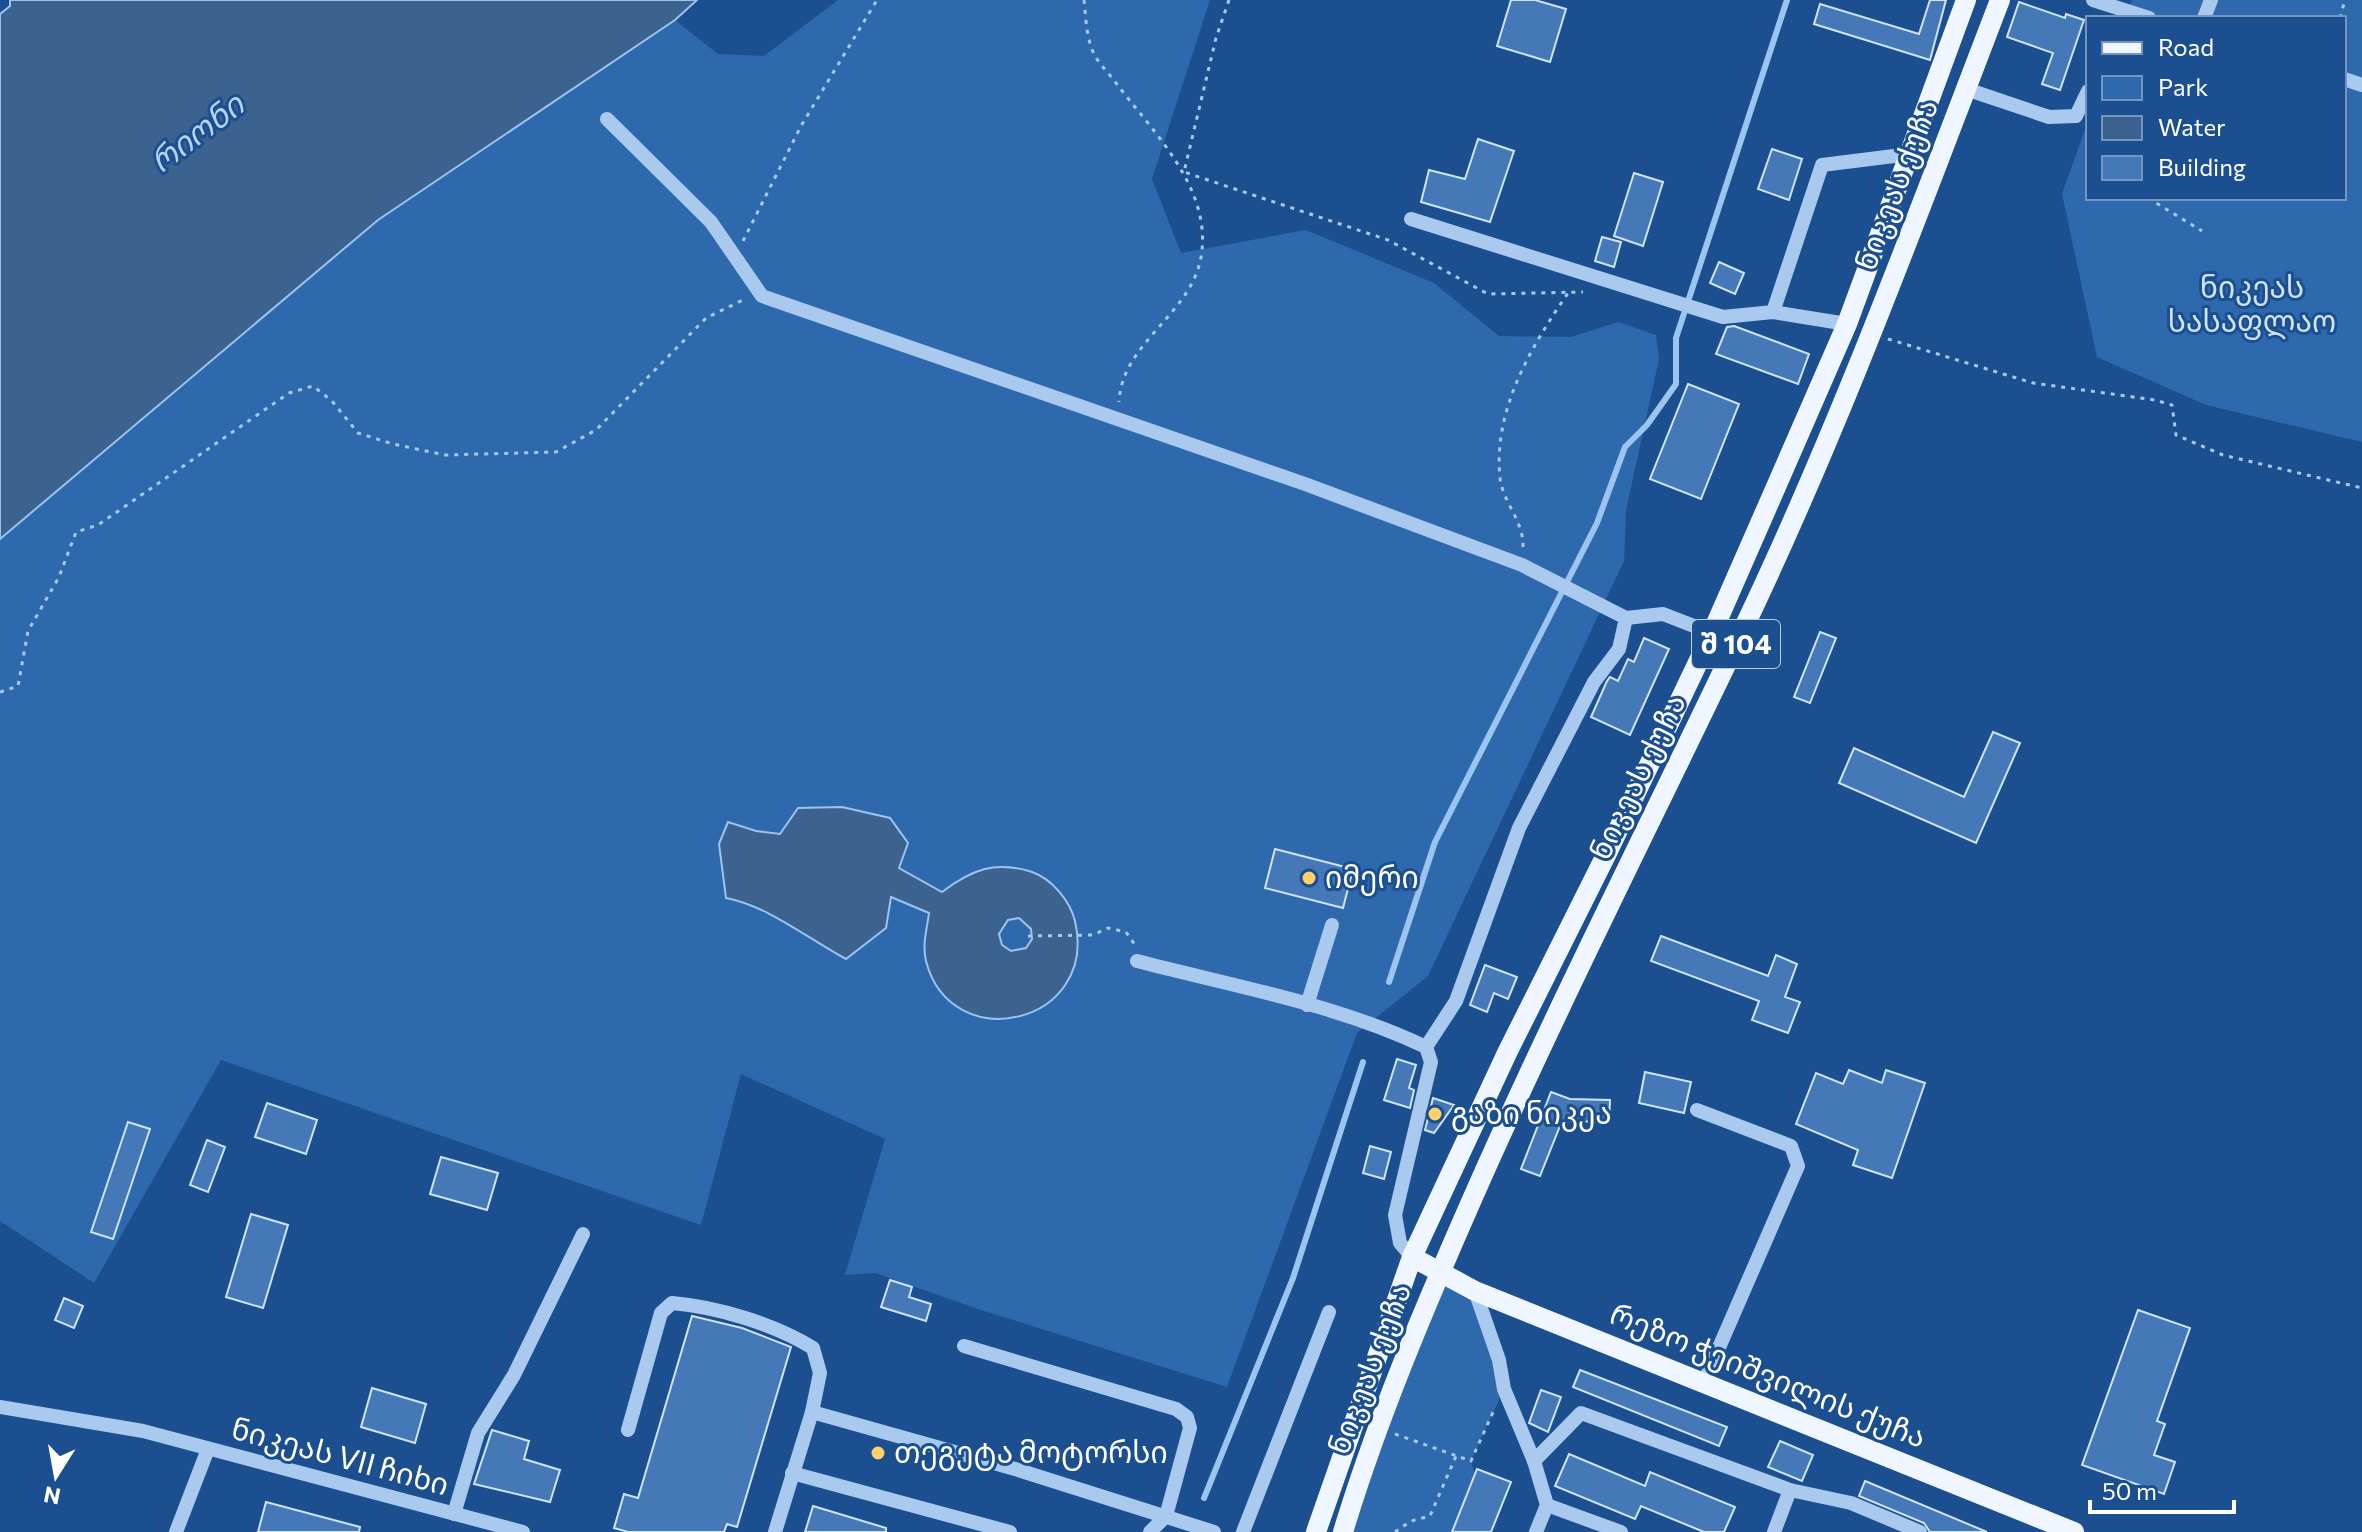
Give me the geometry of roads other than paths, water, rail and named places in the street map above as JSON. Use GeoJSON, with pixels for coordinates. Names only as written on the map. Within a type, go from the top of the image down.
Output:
{"type":"FeatureCollection","features":[{"type":"Feature","properties":{"kind":"main road","name":"ნიკეას ქუჩა"},"geometry":{"type":"LineString","coordinates":[[1316,1532],[1412,1257],[1507,1053],[1712,633],[1847,324],[1966,0]]}},
{"type":"Feature","properties":{"kind":"main road","name":"ნიკეას ქუჩა"},"geometry":{"type":"LineString","coordinates":[[1343,1532],[1377,1427],[1439,1274],[1530,1068],[1739,639],[1872,334],[2000,0]]}},
{"type":"Feature","properties":{"kind":"main road","name":"რეზო ჭეიშვილის ქუჩა"},"geometry":{"type":"LineString","coordinates":[[1412,1257],[1475,1291],[2074,1532]]}},
{"type":"Feature","properties":{"kind":"street"},"geometry":{"type":"LineString","coordinates":[[2093,0],[2117,13]]}},
{"type":"Feature","properties":{"kind":"street"},"geometry":{"type":"LineString","coordinates":[[1966,89],[2049,117],[2076,116],[2086,95]]}},
{"type":"Feature","properties":{"kind":"street"},"geometry":{"type":"LineString","coordinates":[[607,119],[711,222],[762,296],[1119,418],[1522,565],[1626,618],[1663,614],[1712,633]]}},
{"type":"Feature","properties":{"kind":"street"},"geometry":{"type":"LineString","coordinates":[[1773,312],[1822,165],[1910,154]]}},
{"type":"Feature","properties":{"kind":"street"},"geometry":{"type":"LineString","coordinates":[[1411,219],[1723,317],[1773,312],[1847,324]]}},
{"type":"Feature","properties":{"kind":"street"},"geometry":{"type":"LineString","coordinates":[[1426,1047],[1456,1001],[1519,828],[1594,682],[1619,649],[1626,618]]}},
{"type":"Feature","properties":{"kind":"street"},"geometry":{"type":"LineString","coordinates":[[1307,1005],[1332,925]]}},
{"type":"Feature","properties":{"kind":"street"},"geometry":{"type":"LineString","coordinates":[[1137,961],[1307,1005],[1397,1033],[1426,1047],[1431,1062],[1395,1215],[1400,1243],[1412,1257]]}},
{"type":"Feature","properties":{"kind":"street"},"geometry":{"type":"LineString","coordinates":[[1697,1110],[1791,1146],[1798,1166],[1704,1382]]}},
{"type":"Feature","properties":{"kind":"street"},"geometry":{"type":"LineString","coordinates":[[454,1514],[478,1433],[514,1375],[583,1234]]}},
{"type":"Feature","properties":{"kind":"street"},"geometry":{"type":"LineString","coordinates":[[1475,1291],[1499,1360],[1504,1389],[1534,1461],[1547,1505],[1536,1532]]}},
{"type":"Feature","properties":{"kind":"street"},"geometry":{"type":"LineString","coordinates":[[628,1430],[661,1313],[672,1303],[696,1305],[795,1337],[813,1348],[820,1373],[812,1412],[775,1532]]}},
{"type":"Feature","properties":{"kind":"street"},"geometry":{"type":"LineString","coordinates":[[1243,1532],[1329,1312]]}},
{"type":"Feature","properties":{"kind":"street"},"geometry":{"type":"LineString","coordinates":[[964,1346],[1176,1409],[1187,1417],[1190,1428],[1166,1516],[1150,1532]]}},
{"type":"Feature","properties":{"kind":"street","name":"ნიკეას VII ჩიხი"},"geometry":{"type":"LineString","coordinates":[[0,1407],[143,1431],[523,1532]]}},
{"type":"Feature","properties":{"kind":"street"},"geometry":{"type":"LineString","coordinates":[[812,1412],[1214,1532]]}},
{"type":"Feature","properties":{"kind":"street"},"geometry":{"type":"LineString","coordinates":[[1534,1461],[1581,1413],[1790,1490],[1851,1503],[1920,1532]]}},
{"type":"Feature","properties":{"kind":"street"},"geometry":{"type":"LineString","coordinates":[[176,1532],[208,1449]]}},
{"type":"Feature","properties":{"kind":"street"},"geometry":{"type":"LineString","coordinates":[[792,1473],[1010,1532]]}},
{"type":"Feature","properties":{"kind":"street"},"geometry":{"type":"LineString","coordinates":[[1774,1532],[1790,1490]]}},
{"type":"Feature","properties":{"kind":"street"},"geometry":{"type":"LineString","coordinates":[[1547,1505],[1621,1532]]}},
{"type":"Feature","properties":{"kind":"water","name":"რიონი"},"geometry":{"type":"Polygon","coordinates":[[[10,0],[697,0],[675,20],[378,220],[0,539],[0,14],[10,6],[10,0]]]}},
{"type":"Feature","properties":{"kind":"water"},"geometry":{"type":"Polygon","coordinates":[[[842,807],[890,818],[908,843],[899,868],[942,892],[973,873],[995,867],[1039,875],[1053,885],[1064,899],[1075,921],[1077,957],[1065,985],[1045,1005],[1019,1016],[990,1018],[963,1010],[941,991],[925,955],[929,913],[891,897],[886,928],[846,959],[772,915],[726,898],[719,844],[728,822],[756,831],[780,834],[798,808],[842,807]],[[1019,918],[1008,920],[999,934],[1002,945],[1011,951],[1026,948],[1032,939],[1031,929],[1019,918]]]}},
{"type":"Feature","properties":{"kind":"waterway"},"geometry":{"type":"LineString","coordinates":[[1389,982],[1435,842],[1597,523],[1625,447],[1647,425],[1676,384],[1676,338],[1787,0]]}},
{"type":"Feature","properties":{"kind":"waterway"},"geometry":{"type":"LineString","coordinates":[[1204,1498],[1293,1278],[1363,1062]]}},
{"type":"Feature","properties":{"kind":"place","name":"იმერი"},"geometry":{"type":"Point","coordinates":[1309,878]}},
{"type":"Feature","properties":{"kind":"place","name":"გაზი ნიკეა"},"geometry":{"type":"Point","coordinates":[1435,1114]}},
{"type":"Feature","properties":{"kind":"place","name":"თეგეტა მოტორსი"},"geometry":{"type":"Point","coordinates":[878,1453]}},
{"type":"Feature","properties":{"kind":"park label","name":"ნიკეას სასაფლაო"},"geometry":{"type":"Point","coordinates":[2252,305]}}]}
